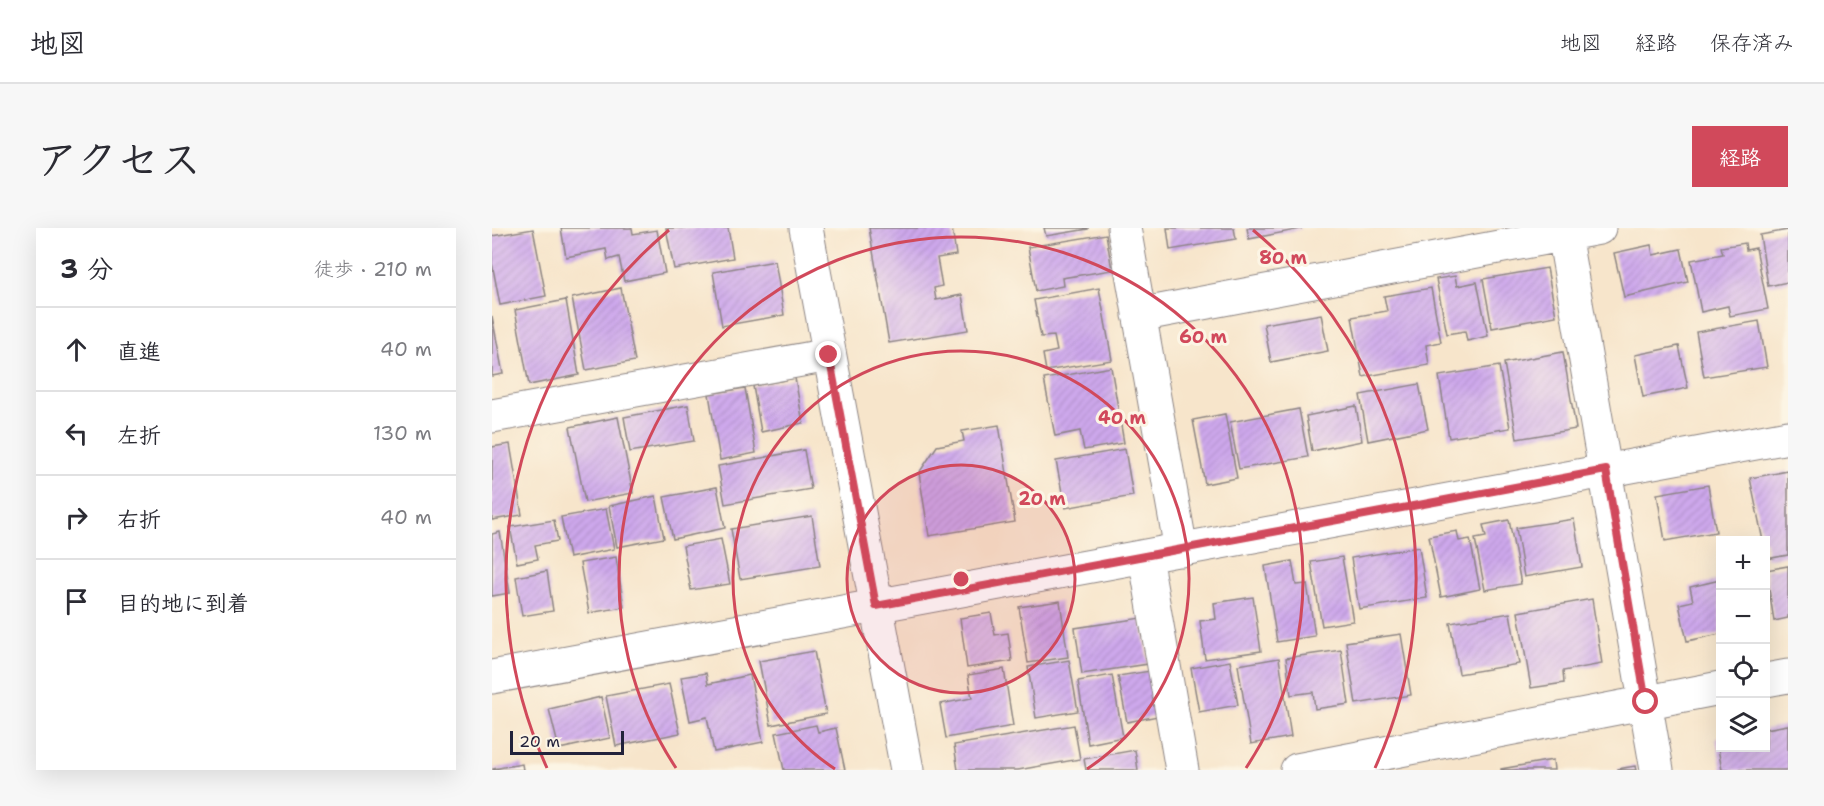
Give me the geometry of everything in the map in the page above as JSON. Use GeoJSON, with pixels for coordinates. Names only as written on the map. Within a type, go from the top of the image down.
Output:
{"type":"FeatureCollection","features":[{"type":"Feature","properties":{"kind":"street"},"geometry":{"type":"LineString","coordinates":[[806,228],[907,770]]}},
{"type":"Feature","properties":{"kind":"street"},"geometry":{"type":"LineString","coordinates":[[1124,228],[1181,550]]}},
{"type":"Feature","properties":{"kind":"street"},"geometry":{"type":"LineString","coordinates":[[1139,315],[1564,231],[1599,228]]}},
{"type":"Feature","properties":{"kind":"street"},"geometry":{"type":"LineString","coordinates":[[1564,231],[1657,770]]}},
{"type":"Feature","properties":{"kind":"street"},"geometry":{"type":"LineString","coordinates":[[492,416],[829,355]]}},
{"type":"Feature","properties":{"kind":"street"},"geometry":{"type":"LineString","coordinates":[[492,677],[1788,437]]}},
{"type":"Feature","properties":{"kind":"street"},"geometry":{"type":"LineString","coordinates":[[1145,556],[1182,770]]}},
{"type":"Feature","properties":{"kind":"street"},"geometry":{"type":"LineString","coordinates":[[1770,679],[1788,676]]}},
{"type":"Feature","properties":{"kind":"street"},"geometry":{"type":"LineString","coordinates":[[1297,770],[1716,689]]}},
{"type":"Feature","properties":{"kind":"building"},"geometry":{"type":"Polygon","coordinates":[[[561,228],[632,228],[633,234],[657,230],[665,273],[624,281],[619,257],[608,260],[606,249],[566,257],[561,228]]]}},
{"type":"Feature","properties":{"kind":"building"},"geometry":{"type":"Polygon","coordinates":[[[666,228],[728,228],[733,258],[674,269],[666,228]]]}},
{"type":"Feature","properties":{"kind":"building"},"geometry":{"type":"Polygon","coordinates":[[[869,228],[952,228],[956,255],[937,258],[942,286],[934,288],[936,300],[962,295],[968,330],[889,343],[869,228]]]}},
{"type":"Feature","properties":{"kind":"building"},"geometry":{"type":"Polygon","coordinates":[[[1044,228],[1088,228],[1088,229],[1046,236],[1044,228]]]}},
{"type":"Feature","properties":{"kind":"building"},"geometry":{"type":"Polygon","coordinates":[[[1167,228],[1234,228],[1236,239],[1170,250],[1167,228]]]}},
{"type":"Feature","properties":{"kind":"building"},"geometry":{"type":"Polygon","coordinates":[[[1247,228],[1301,228],[1301,229],[1249,239],[1247,228]]]}},
{"type":"Feature","properties":{"kind":"building"},"geometry":{"type":"Polygon","coordinates":[[[533,229],[546,296],[500,305],[492,263],[492,236],[533,229]]]}},
{"type":"Feature","properties":{"kind":"building"},"geometry":{"type":"Polygon","coordinates":[[[1788,230],[1788,282],[1768,286],[1760,235],[1788,230]]]}},
{"type":"Feature","properties":{"kind":"building"},"geometry":{"type":"Polygon","coordinates":[[[1106,234],[1112,270],[1062,278],[1063,286],[1036,291],[1028,247],[1106,234]]]}},
{"type":"Feature","properties":{"kind":"building"},"geometry":{"type":"Polygon","coordinates":[[[1745,243],[1746,250],[1756,248],[1768,309],[1730,316],[1728,306],[1701,312],[1691,260],[1723,254],[1721,247],[1745,243]]]}},
{"type":"Feature","properties":{"kind":"building"},"geometry":{"type":"Polygon","coordinates":[[[1651,245],[1653,255],[1681,249],[1688,282],[1624,297],[1614,253],[1651,245]]]}},
{"type":"Feature","properties":{"kind":"building"},"geometry":{"type":"Polygon","coordinates":[[[775,261],[784,315],[722,326],[713,272],[775,261]]]}},
{"type":"Feature","properties":{"kind":"building"},"geometry":{"type":"Polygon","coordinates":[[[1547,268],[1556,316],[1492,328],[1483,279],[1547,268]]]}},
{"type":"Feature","properties":{"kind":"building"},"geometry":{"type":"Polygon","coordinates":[[[1455,276],[1457,286],[1477,282],[1488,336],[1467,341],[1465,331],[1447,334],[1436,279],[1455,276]]]}},
{"type":"Feature","properties":{"kind":"building"},"geometry":{"type":"Polygon","coordinates":[[[621,288],[635,361],[586,370],[572,298],[621,288]]]}},
{"type":"Feature","properties":{"kind":"building"},"geometry":{"type":"Polygon","coordinates":[[[1099,288],[1112,360],[1046,371],[1043,354],[1057,351],[1054,336],[1041,337],[1034,300],[1099,288]]]}},
{"type":"Feature","properties":{"kind":"building"},"geometry":{"type":"Polygon","coordinates":[[[1431,288],[1441,342],[1426,345],[1429,365],[1363,377],[1352,317],[1387,311],[1384,296],[1431,288]]]}},
{"type":"Feature","properties":{"kind":"building"},"geometry":{"type":"Polygon","coordinates":[[[566,300],[579,375],[529,385],[515,310],[566,300]]]}},
{"type":"Feature","properties":{"kind":"building"},"geometry":{"type":"Polygon","coordinates":[[[1321,314],[1328,351],[1271,362],[1264,324],[1321,314]]]}},
{"type":"Feature","properties":{"kind":"building"},"geometry":{"type":"Polygon","coordinates":[[[492,316],[503,374],[492,376],[492,316]]]}},
{"type":"Feature","properties":{"kind":"building"},"geometry":{"type":"Polygon","coordinates":[[[1759,321],[1767,367],[1704,377],[1696,332],[1759,321]]]}},
{"type":"Feature","properties":{"kind":"building"},"geometry":{"type":"Polygon","coordinates":[[[1679,346],[1688,388],[1643,397],[1635,355],[1679,346]]]}},
{"type":"Feature","properties":{"kind":"building"},"geometry":{"type":"Polygon","coordinates":[[[1563,352],[1576,429],[1517,439],[1504,363],[1563,352]]]}},
{"type":"Feature","properties":{"kind":"building"},"geometry":{"type":"Polygon","coordinates":[[[1499,366],[1510,428],[1449,438],[1439,376],[1499,366]]]}},
{"type":"Feature","properties":{"kind":"building"},"geometry":{"type":"Polygon","coordinates":[[[1111,367],[1124,443],[1084,450],[1080,431],[1055,436],[1044,379],[1111,367]]]}},
{"type":"Feature","properties":{"kind":"building"},"geometry":{"type":"Polygon","coordinates":[[[795,378],[803,423],[761,432],[753,386],[795,378]]]}},
{"type":"Feature","properties":{"kind":"building"},"geometry":{"type":"Polygon","coordinates":[[[1419,384],[1428,429],[1368,441],[1360,395],[1419,384]]]}},
{"type":"Feature","properties":{"kind":"building"},"geometry":{"type":"Polygon","coordinates":[[[745,388],[756,453],[720,460],[709,394],[745,388]]]}},
{"type":"Feature","properties":{"kind":"building"},"geometry":{"type":"Polygon","coordinates":[[[688,405],[694,441],[630,452],[624,417],[688,405]]]}},
{"type":"Feature","properties":{"kind":"building"},"geometry":{"type":"Polygon","coordinates":[[[1356,406],[1362,441],[1312,451],[1306,416],[1356,406]]]}},
{"type":"Feature","properties":{"kind":"building"},"geometry":{"type":"Polygon","coordinates":[[[1299,409],[1308,457],[1239,469],[1230,422],[1299,409]]]}},
{"type":"Feature","properties":{"kind":"building"},"geometry":{"type":"Polygon","coordinates":[[[1225,414],[1237,478],[1205,484],[1193,420],[1225,414]]]}},
{"type":"Feature","properties":{"kind":"building"},"geometry":{"type":"Polygon","coordinates":[[[618,417],[633,493],[585,502],[570,427],[618,417]]]}},
{"type":"Feature","properties":{"kind":"building"},"geometry":{"type":"Polygon","coordinates":[[[999,425],[1015,522],[929,536],[919,473],[937,446],[964,441],[962,431],[999,425]]]}},
{"type":"Feature","properties":{"kind":"building"},"geometry":{"type":"Polygon","coordinates":[[[510,444],[522,515],[492,520],[492,447],[510,444]]]}},
{"type":"Feature","properties":{"kind":"building"},"geometry":{"type":"Polygon","coordinates":[[[1125,449],[1133,496],[1065,508],[1056,461],[1125,449]]]}},
{"type":"Feature","properties":{"kind":"building"},"geometry":{"type":"Polygon","coordinates":[[[804,450],[811,489],[725,504],[718,466],[804,450]]]}},
{"type":"Feature","properties":{"kind":"building"},"geometry":{"type":"Polygon","coordinates":[[[1788,471],[1788,555],[1770,558],[1770,536],[1762,536],[1750,478],[1788,471]]]}},
{"type":"Feature","properties":{"kind":"building"},"geometry":{"type":"Polygon","coordinates":[[[1708,485],[1716,532],[1665,541],[1657,494],[1708,485]]]}},
{"type":"Feature","properties":{"kind":"building"},"geometry":{"type":"Polygon","coordinates":[[[717,487],[725,528],[673,539],[664,497],[717,487]]]}},
{"type":"Feature","properties":{"kind":"building"},"geometry":{"type":"Polygon","coordinates":[[[656,496],[664,538],[617,547],[609,506],[656,496]]]}},
{"type":"Feature","properties":{"kind":"building"},"geometry":{"type":"Polygon","coordinates":[[[606,509],[614,549],[569,558],[561,517],[606,509]]]}},
{"type":"Feature","properties":{"kind":"building"},"geometry":{"type":"Polygon","coordinates":[[[812,516],[820,566],[740,579],[731,529],[812,516]]]}},
{"type":"Feature","properties":{"kind":"building"},"geometry":{"type":"Polygon","coordinates":[[[1574,519],[1582,567],[1524,577],[1516,528],[1574,519]]]}},
{"type":"Feature","properties":{"kind":"building"},"geometry":{"type":"Polygon","coordinates":[[[554,520],[558,541],[535,545],[538,559],[517,563],[510,527],[554,520]]]}},
{"type":"Feature","properties":{"kind":"building"},"geometry":{"type":"Polygon","coordinates":[[[1509,520],[1521,584],[1485,590],[1475,539],[1486,537],[1483,525],[1509,520]]]}},
{"type":"Feature","properties":{"kind":"building"},"geometry":{"type":"Polygon","coordinates":[[[1457,531],[1459,541],[1470,539],[1480,589],[1441,597],[1429,536],[1457,531]]]}},
{"type":"Feature","properties":{"kind":"building"},"geometry":{"type":"Polygon","coordinates":[[[500,532],[510,593],[492,596],[492,534],[500,532]]]}},
{"type":"Feature","properties":{"kind":"building"},"geometry":{"type":"Polygon","coordinates":[[[721,539],[730,584],[691,590],[683,546],[721,539]]]}},
{"type":"Feature","properties":{"kind":"building"},"geometry":{"type":"Polygon","coordinates":[[[1419,547],[1427,598],[1359,609],[1351,558],[1419,547]]]}},
{"type":"Feature","properties":{"kind":"building"},"geometry":{"type":"Polygon","coordinates":[[[616,557],[624,607],[589,613],[580,563],[616,557]]]}},
{"type":"Feature","properties":{"kind":"building"},"geometry":{"type":"Polygon","coordinates":[[[1342,557],[1353,621],[1322,626],[1311,562],[1342,557]]]}},
{"type":"Feature","properties":{"kind":"building"},"geometry":{"type":"Polygon","coordinates":[[[1292,561],[1296,585],[1307,584],[1315,636],[1277,642],[1265,566],[1292,561]]]}},
{"type":"Feature","properties":{"kind":"building"},"geometry":{"type":"Polygon","coordinates":[[[1788,566],[1788,618],[1774,621],[1770,596],[1770,569],[1788,566]]]}},
{"type":"Feature","properties":{"kind":"building"},"geometry":{"type":"Polygon","coordinates":[[[547,571],[553,611],[522,616],[516,577],[547,571]]]}},
{"type":"Feature","properties":{"kind":"building"},"geometry":{"type":"Polygon","coordinates":[[[1716,581],[1716,635],[1687,641],[1679,604],[1693,601],[1690,587],[1716,581]]]}},
{"type":"Feature","properties":{"kind":"building"},"geometry":{"type":"Polygon","coordinates":[[[1253,597],[1261,651],[1205,659],[1200,621],[1216,619],[1214,603],[1253,597]]]}},
{"type":"Feature","properties":{"kind":"building"},"geometry":{"type":"Polygon","coordinates":[[[1592,599],[1602,664],[1563,671],[1564,683],[1531,688],[1518,612],[1592,599]]]}},
{"type":"Feature","properties":{"kind":"building"},"geometry":{"type":"Polygon","coordinates":[[[1060,601],[1068,657],[1028,663],[1019,607],[1060,601]]]}},
{"type":"Feature","properties":{"kind":"building"},"geometry":{"type":"Polygon","coordinates":[[[991,613],[995,635],[1008,633],[1012,661],[967,668],[960,618],[991,613]]]}},
{"type":"Feature","properties":{"kind":"building"},"geometry":{"type":"Polygon","coordinates":[[[1510,613],[1519,664],[1459,674],[1450,623],[1510,613]]]}},
{"type":"Feature","properties":{"kind":"building"},"geometry":{"type":"Polygon","coordinates":[[[1141,618],[1148,664],[1082,674],[1075,628],[1141,618]]]}},
{"type":"Feature","properties":{"kind":"building"},"geometry":{"type":"Polygon","coordinates":[[[1401,634],[1411,695],[1356,704],[1346,642],[1401,634]]]}},
{"type":"Feature","properties":{"kind":"building"},"geometry":{"type":"Polygon","coordinates":[[[1341,650],[1349,704],[1315,709],[1313,692],[1291,695],[1286,658],[1341,650]]]}},
{"type":"Feature","properties":{"kind":"building"},"geometry":{"type":"Polygon","coordinates":[[[814,651],[826,714],[771,725],[759,661],[814,651]]]}},
{"type":"Feature","properties":{"kind":"building"},"geometry":{"type":"Polygon","coordinates":[[[1279,658],[1291,737],[1251,744],[1238,665],[1279,658]]]}},
{"type":"Feature","properties":{"kind":"building"},"geometry":{"type":"Polygon","coordinates":[[[1069,660],[1078,711],[1036,718],[1028,667],[1069,660]]]}},
{"type":"Feature","properties":{"kind":"building"},"geometry":{"type":"Polygon","coordinates":[[[1230,661],[1238,705],[1199,712],[1191,668],[1230,661]]]}},
{"type":"Feature","properties":{"kind":"building"},"geometry":{"type":"Polygon","coordinates":[[[1004,669],[1013,726],[946,738],[940,704],[972,698],[968,675],[1004,669]]]}},
{"type":"Feature","properties":{"kind":"building"},"geometry":{"type":"Polygon","coordinates":[[[1150,671],[1158,716],[1127,722],[1118,676],[1150,671]]]}},
{"type":"Feature","properties":{"kind":"building"},"geometry":{"type":"Polygon","coordinates":[[[706,673],[708,684],[750,675],[763,742],[714,752],[707,717],[690,721],[681,677],[706,673]]]}},
{"type":"Feature","properties":{"kind":"building"},"geometry":{"type":"Polygon","coordinates":[[[1112,675],[1123,737],[1088,744],[1078,681],[1112,675]]]}},
{"type":"Feature","properties":{"kind":"building"},"geometry":{"type":"Polygon","coordinates":[[[669,684],[680,733],[616,746],[606,696],[669,684]]]}},
{"type":"Feature","properties":{"kind":"building"},"geometry":{"type":"Polygon","coordinates":[[[601,697],[610,738],[559,749],[549,709],[601,697]]]}},
{"type":"Feature","properties":{"kind":"building"},"geometry":{"type":"Polygon","coordinates":[[[816,725],[818,732],[836,728],[845,770],[784,770],[776,733],[816,725]]]}},
{"type":"Feature","properties":{"kind":"building"},"geometry":{"type":"Polygon","coordinates":[[[1074,725],[1080,759],[1018,770],[958,770],[954,745],[1074,725]]]}},
{"type":"Feature","properties":{"kind":"building"},"geometry":{"type":"Polygon","coordinates":[[[1788,725],[1788,770],[1722,770],[1719,752],[1770,752],[1770,728],[1788,725]]]}},
{"type":"Feature","properties":{"kind":"building"},"geometry":{"type":"Polygon","coordinates":[[[1135,750],[1138,770],[1086,770],[1084,759],[1135,750]]]}},
{"type":"Feature","properties":{"kind":"building"},"geometry":{"type":"Polygon","coordinates":[[[1553,760],[1554,770],[1501,770],[1501,769],[1553,760]]]}},
{"type":"Feature","properties":{"kind":"building"},"geometry":{"type":"Polygon","coordinates":[[[522,764],[523,770],[493,770],[493,769],[522,764]]]}},
{"type":"Feature","properties":{"kind":"building"},"geometry":{"type":"Polygon","coordinates":[[[1635,766],[1636,770],[1618,770],[1618,769],[1635,766]]]}},
{"type":"Feature","properties":{"kind":"route"},"geometry":{"type":"LineString","coordinates":[[829,355],[876,606],[1606,470],[1646,702]]}}]}
